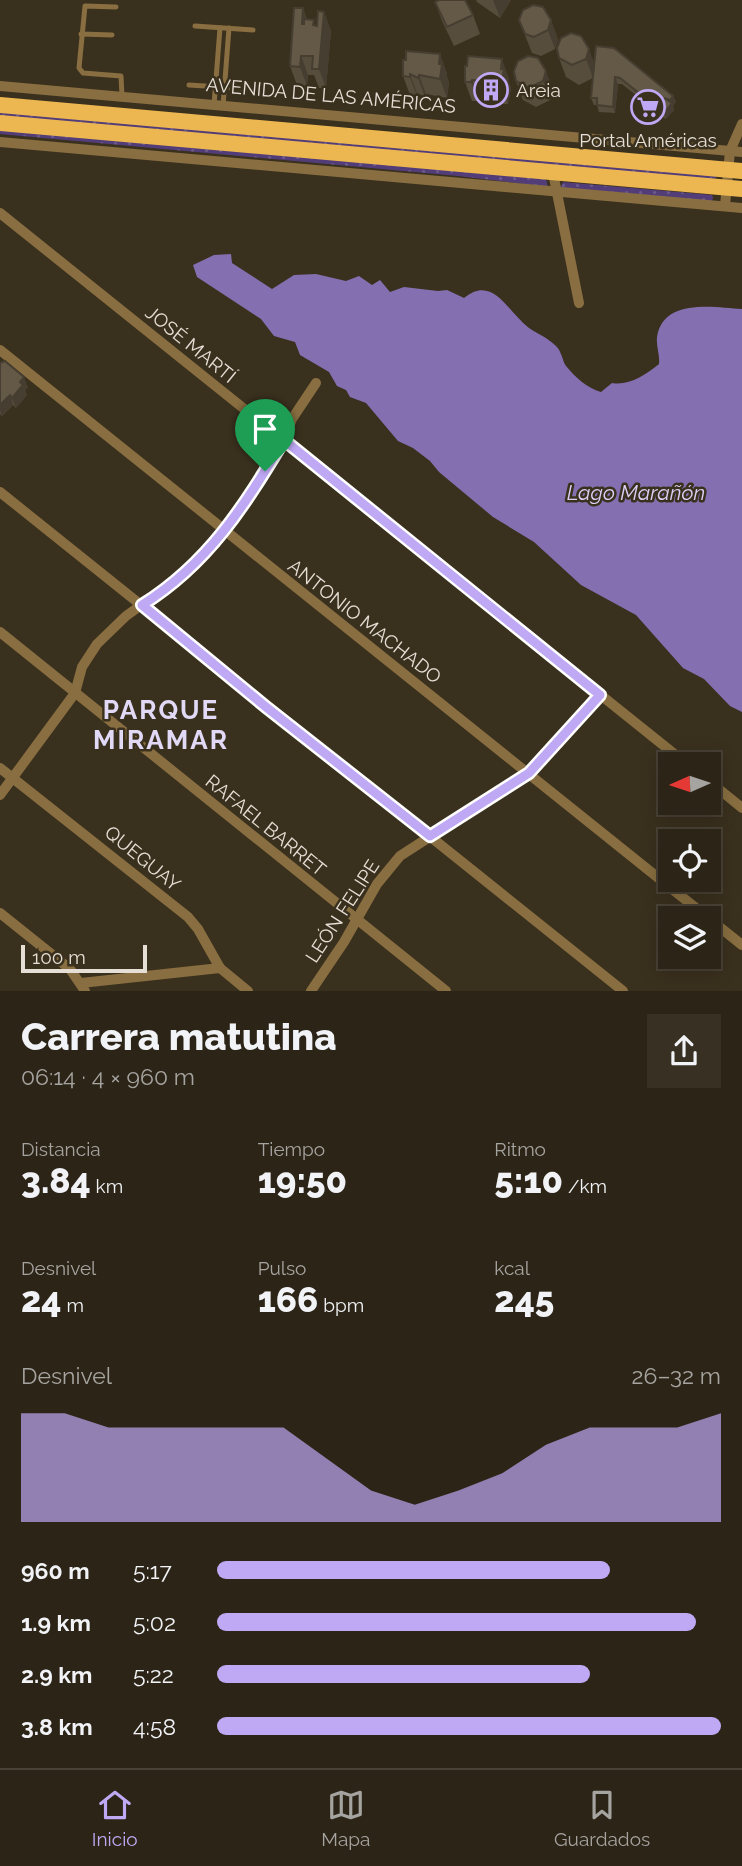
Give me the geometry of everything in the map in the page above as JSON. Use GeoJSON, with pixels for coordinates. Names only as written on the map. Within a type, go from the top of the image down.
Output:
{"type":"FeatureCollection","features":[{"type":"Feature","properties":{"kind":"highway","name":"AVENIDA DE LAS AMÉRICAS"},"geometry":{"type":"LineString","coordinates":[[0,105],[735,170]]}},
{"type":"Feature","properties":{"kind":"highway"},"geometry":{"type":"LineString","coordinates":[[0,123],[742,189]]}},
{"type":"Feature","properties":{"kind":"street","name":"AVENIDA DE LAS AMÉRICAS"},"geometry":{"type":"LineString","coordinates":[[0,86],[742,152]]}},
{"type":"Feature","properties":{"kind":"street"},"geometry":{"type":"LineString","coordinates":[[725,206],[725,187],[735,170],[730,151],[742,124]]}},
{"type":"Feature","properties":{"kind":"street"},"geometry":{"type":"LineString","coordinates":[[0,142],[742,208]]}},
{"type":"Feature","properties":{"kind":"street"},"geometry":{"type":"LineString","coordinates":[[554,173],[555,190],[579,303]]}},
{"type":"Feature","properties":{"kind":"street","name":"JOSÉ MARTÍ"},"geometry":{"type":"LineString","coordinates":[[0,213],[672,752]]}},
{"type":"Feature","properties":{"kind":"street","name":"ANTONIO MACHADO"},"geometry":{"type":"LineString","coordinates":[[0,350],[742,945]]}},
{"type":"Feature","properties":{"kind":"street"},"geometry":{"type":"LineString","coordinates":[[0,795],[75,693],[82,667],[97,644],[112,628],[187,572],[242,508],[284,440],[292,419],[317,383]]}},
{"type":"Feature","properties":{"kind":"street"},"geometry":{"type":"LineString","coordinates":[[0,492],[623,991]]}},
{"type":"Feature","properties":{"kind":"street","name":"RAFAEL BARRET"},"geometry":{"type":"LineString","coordinates":[[0,632],[446,991]]}},
{"type":"Feature","properties":{"kind":"street","name":"LEÓN FELIPE"},"geometry":{"type":"LineString","coordinates":[[311,991],[333,961],[387,869],[400,856],[529,773],[600,695]]}},
{"type":"Feature","properties":{"kind":"street","name":"QUEGUAY"},"geometry":{"type":"LineString","coordinates":[[0,768],[188,917],[220,968],[248,991]]}},
{"type":"Feature","properties":{"kind":"street"},"geometry":{"type":"LineString","coordinates":[[721,791],[742,808]]}},
{"type":"Feature","properties":{"kind":"street"},"geometry":{"type":"LineString","coordinates":[[0,913],[70,969],[83,987],[220,968]]}},
{"type":"Feature","properties":{"kind":"lane"},"geometry":{"type":"LineString","coordinates":[[116,7],[85,6],[80,71],[121,76],[122,96]]}},
{"type":"Feature","properties":{"kind":"lane"},"geometry":{"type":"LineString","coordinates":[[194,26],[253,30]]}},
{"type":"Feature","properties":{"kind":"lane"},"geometry":{"type":"LineString","coordinates":[[219,106],[216,87],[220,28]]}},
{"type":"Feature","properties":{"kind":"lane"},"geometry":{"type":"LineString","coordinates":[[219,106],[225,87],[229,28]]}},
{"type":"Feature","properties":{"kind":"lane"},"geometry":{"type":"LineString","coordinates":[[81,34],[112,35]]}},
{"type":"Feature","properties":{"kind":"lane"},"geometry":{"type":"LineString","coordinates":[[190,85],[252,89]]}},
{"type":"Feature","properties":{"kind":"shaded area"},"geometry":{"type":"Polygon","coordinates":[[[0,112],[717,176],[715,179],[677,176],[0,118],[0,112]]]}},
{"type":"Feature","properties":{"kind":"shaded area"},"geometry":{"type":"Polygon","coordinates":[[[0,129],[546,179],[548,187],[458,176],[0,134],[0,129]]]}},
{"type":"Feature","properties":{"kind":"shaded area"},"geometry":{"type":"Polygon","coordinates":[[[563,182],[713,197],[712,202],[560,188],[563,182]]]}},
{"type":"Feature","properties":{"kind":"water","name":"Lago Marañón"},"geometry":{"type":"Polygon","coordinates":[[[231,254],[232,263],[272,289],[294,275],[316,274],[346,281],[359,276],[372,285],[380,280],[390,292],[404,287],[447,290],[464,298],[483,290],[492,292],[529,328],[556,346],[566,366],[577,378],[601,392],[612,383],[637,379],[659,364],[657,337],[661,325],[679,310],[704,307],[742,309],[742,712],[730,706],[704,679],[683,668],[636,615],[581,585],[534,542],[493,517],[439,472],[430,461],[398,441],[366,403],[350,397],[346,390],[337,386],[329,372],[300,355],[295,342],[274,336],[261,319],[197,277],[193,265],[214,255],[231,254]]]}},
{"type":"Feature","properties":{"kind":"building"},"geometry":{"type":"Polygon","coordinates":[[[465,0],[473,15],[447,27],[435,2],[465,0]]]}},
{"type":"Feature","properties":{"kind":"building"},"geometry":{"type":"Polygon","coordinates":[[[533,5],[543,7],[551,20],[548,30],[534,37],[525,34],[519,20],[523,10],[533,5]]]}},
{"type":"Feature","properties":{"kind":"building"},"geometry":{"type":"Polygon","coordinates":[[[294,8],[303,8],[302,24],[304,19],[314,20],[313,25],[317,26],[318,11],[324,12],[319,69],[312,69],[313,56],[301,56],[300,67],[290,66],[294,8]]]}},
{"type":"Feature","properties":{"kind":"building"},"geometry":{"type":"Polygon","coordinates":[[[571,33],[581,36],[589,49],[586,59],[572,65],[559,58],[557,48],[561,38],[571,33]]]}},
{"type":"Feature","properties":{"kind":"building"},"geometry":{"type":"Polygon","coordinates":[[[596,46],[614,48],[673,96],[670,100],[664,98],[672,103],[664,113],[620,78],[615,77],[613,107],[597,105],[597,98],[591,98],[596,46]]]}},
{"type":"Feature","properties":{"kind":"building"},"geometry":{"type":"Polygon","coordinates":[[[406,51],[440,54],[440,79],[419,75],[418,78],[410,74],[410,77],[403,76],[406,51]]]}},
{"type":"Feature","properties":{"kind":"building"},"geometry":{"type":"Polygon","coordinates":[[[468,56],[502,59],[501,69],[504,69],[501,85],[491,81],[491,84],[472,80],[465,82],[468,56]]]}},
{"type":"Feature","properties":{"kind":"building"},"geometry":{"type":"Polygon","coordinates":[[[528,56],[538,58],[546,71],[543,81],[529,88],[516,81],[514,71],[518,61],[528,56]]]}},
{"type":"Feature","properties":{"kind":"building"},"geometry":{"type":"Polygon","coordinates":[[[5,361],[24,377],[20,382],[23,385],[12,398],[10,395],[0,405],[0,363],[5,361]]]}},
{"type":"Feature","properties":{"kind":"place","name":"Areia"},"geometry":{"type":"Point","coordinates":[491,90]}},
{"type":"Feature","properties":{"kind":"place","name":"Portal Américas"},"geometry":{"type":"Point","coordinates":[648,107]}},
{"type":"Feature","properties":{"kind":"district","name":"PARQUE MIRAMAR"},"geometry":{"type":"Point","coordinates":[161,725]}},
{"type":"Feature","properties":{"kind":"route"},"geometry":{"type":"LineString","coordinates":[[284,440],[600,695],[529,773],[430,836],[142,605],[174,583],[214,546],[265,471],[284,440]]}}]}
